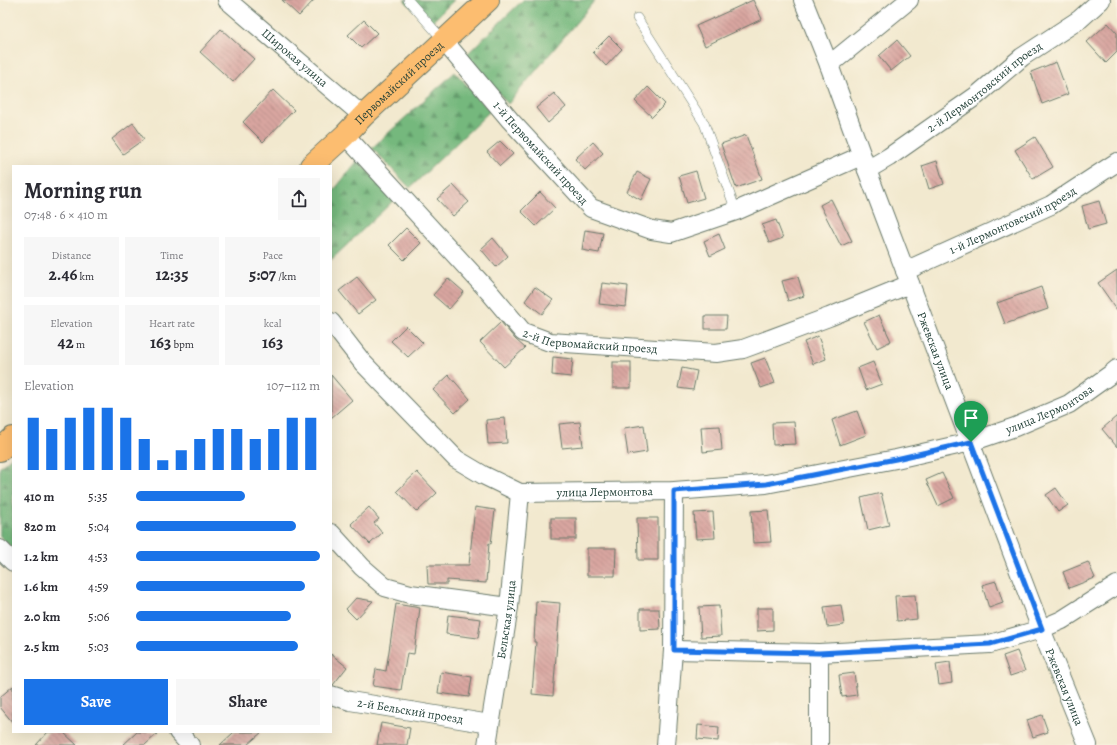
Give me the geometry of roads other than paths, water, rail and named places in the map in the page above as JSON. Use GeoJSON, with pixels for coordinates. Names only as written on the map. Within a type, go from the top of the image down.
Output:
{"type":"FeatureCollection","features":[{"type":"Feature","properties":{"kind":"main road","name":"Первомайский проезд"},"geometry":{"type":"LineString","coordinates":[[312,165],[488,0]]}},
{"type":"Feature","properties":{"kind":"main road"},"geometry":{"type":"LineString","coordinates":[[0,450],[12,439]]}},
{"type":"Feature","properties":{"kind":"street","name":"Широкая улица"},"geometry":{"type":"LineString","coordinates":[[227,0],[363,116]]}},
{"type":"Feature","properties":{"kind":"street","name":"Ржевская улица"},"geometry":{"type":"LineString","coordinates":[[803,0],[829,65],[864,163],[1042,629],[1088,745]]}},
{"type":"Feature","properties":{"kind":"street"},"geometry":{"type":"LineString","coordinates":[[829,65],[909,0]]}},
{"type":"Feature","properties":{"kind":"street","name":"2-й Лермонтовский проезд"},"geometry":{"type":"LineString","coordinates":[[864,163],[889,157],[976,96],[1022,57],[1080,19],[1101,0]]}},
{"type":"Feature","properties":{"kind":"street","name":"1-й Первомайский проезд"},"geometry":{"type":"LineString","coordinates":[[444,41],[510,120],[591,208],[652,230],[671,233],[736,211],[864,163]]}},
{"type":"Feature","properties":{"kind":"street","name":"2-й Первомайский проезд"},"geometry":{"type":"LineString","coordinates":[[345,135],[491,294],[523,332],[550,342],[716,352],[743,349],[829,317],[908,278]]}},
{"type":"Feature","properties":{"kind":"street","name":"1-й Лермонтовский проезд"},"geometry":{"type":"LineString","coordinates":[[908,278],[1051,205],[1117,162]]}},
{"type":"Feature","properties":{"kind":"street","name":"улица Лермонтова"},"geometry":{"type":"LineString","coordinates":[[332,323],[363,363],[456,459],[483,475],[520,493],[674,491],[766,484],[896,459],[971,442],[1015,427],[1069,404],[1117,369]]}},
{"type":"Feature","properties":{"kind":"street"},"geometry":{"type":"LineString","coordinates":[[666,745],[674,650],[674,491]]}},
{"type":"Feature","properties":{"kind":"street","name":"Бельская улица"},"geometry":{"type":"LineString","coordinates":[[487,745],[509,607],[520,493]]}},
{"type":"Feature","properties":{"kind":"street"},"geometry":{"type":"LineString","coordinates":[[332,534],[362,567],[385,587],[410,594],[509,607]]}},
{"type":"Feature","properties":{"kind":"street"},"geometry":{"type":"LineString","coordinates":[[0,549],[12,561]]}},
{"type":"Feature","properties":{"kind":"street"},"geometry":{"type":"LineString","coordinates":[[674,650],[819,653],[990,644],[1042,629],[1062,620],[1117,585]]}},
{"type":"Feature","properties":{"kind":"street"},"geometry":{"type":"LineString","coordinates":[[819,653],[819,745]]}},
{"type":"Feature","properties":{"kind":"street","name":"2-й Бельский проезд"},"geometry":{"type":"LineString","coordinates":[[332,695],[350,701],[490,724]]}},
{"type":"Feature","properties":{"kind":"street"},"geometry":{"type":"LineString","coordinates":[[179,733],[190,745]]}},
{"type":"Feature","properties":{"kind":"lane"},"geometry":{"type":"LineString","coordinates":[[408,0],[444,41]]}},
{"type":"Feature","properties":{"kind":"lane"},"geometry":{"type":"LineString","coordinates":[[637,18],[704,122],[736,211]]}}]}
